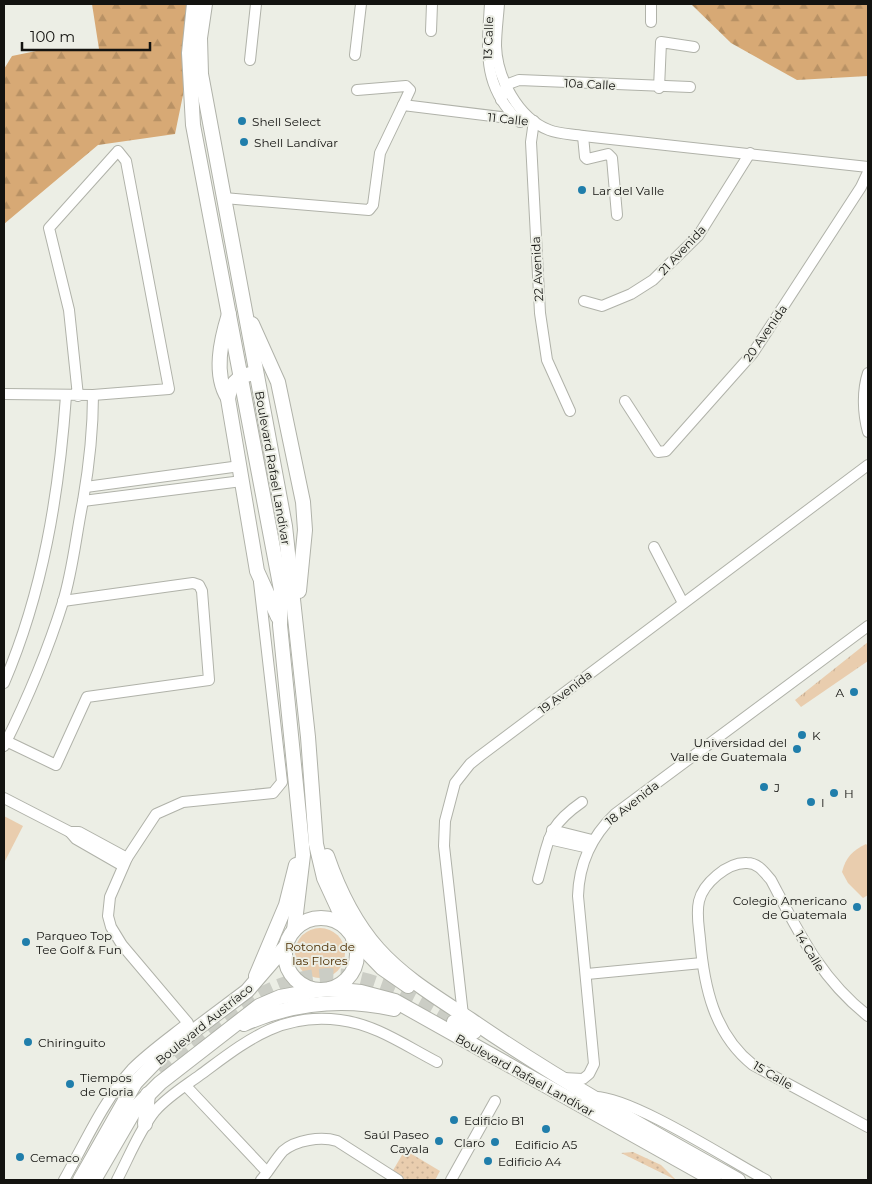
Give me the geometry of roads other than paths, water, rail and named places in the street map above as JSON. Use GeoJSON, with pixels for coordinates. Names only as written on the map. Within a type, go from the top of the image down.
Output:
{"type":"FeatureCollection","features":[{"type":"Feature","properties":{"kind":"main road","name":"Boulevard Rafael Landívar"},"geometry":{"type":"LineString","coordinates":[[194,4],[189,53],[192,115],[230,312],[249,375],[285,526],[316,844],[324,878],[350,934]]}},
{"type":"Feature","properties":{"kind":"main road","name":"Boulevard Rafael Landívar"},"geometry":{"type":"LineString","coordinates":[[205,4],[200,38],[201,74],[245,310],[249,375],[281,590],[280,625],[301,824],[303,865],[294,930]]}},
{"type":"Feature","properties":{"kind":"main road"},"geometry":{"type":"LineString","coordinates":[[245,310],[266,351],[278,382],[306,522],[299,576],[306,656],[302,688]]}},
{"type":"Feature","properties":{"kind":"main road"},"geometry":{"type":"LineString","coordinates":[[230,312],[220,350],[222,382],[228,399],[258,571],[280,625]]}},
{"type":"Feature","properties":{"kind":"main road"},"geometry":{"type":"LineString","coordinates":[[228,399],[232,384],[249,375],[264,373],[278,382]]}},
{"type":"Feature","properties":{"kind":"main road"},"geometry":{"type":"LineString","coordinates":[[252,985],[286,905],[296,862],[301,824]]}},
{"type":"Feature","properties":{"kind":"main road"},"geometry":{"type":"LineString","coordinates":[[315,825],[340,888],[365,933],[396,966],[436,998]]}},
{"type":"Feature","properties":{"kind":"main road"},"geometry":{"type":"LineString","coordinates":[[350,934],[357,955],[352,972],[346,980],[324,989],[299,983],[292,976],[287,967],[286,947],[294,930],[312,919],[322,918],[333,920],[350,934],[391,976],[421,994],[436,998]]}},
{"type":"Feature","properties":{"kind":"main road","name":"Boulevard Austríaco"},"geometry":{"type":"LineString","coordinates":[[80,1180],[135,1083],[163,1054],[252,985],[286,947]]}},
{"type":"Feature","properties":{"kind":"main road"},"geometry":{"type":"LineString","coordinates":[[188,1023],[231,993],[252,972],[266,950]]}},
{"type":"Feature","properties":{"kind":"main road","name":"Boulevard Rafael Landívar"},"geometry":{"type":"LineString","coordinates":[[324,989],[380,996],[395,1001],[418,1016],[714,1180]]}},
{"type":"Feature","properties":{"kind":"main road","name":"Boulevard Austríaco"},"geometry":{"type":"LineString","coordinates":[[94,1180],[137,1106],[148,1094],[259,1006],[280,997],[324,989]]}},
{"type":"Feature","properties":{"kind":"main road","name":"Boulevard Rafael Landívar"},"geometry":{"type":"LineString","coordinates":[[436,998],[459,1018],[738,1180]]}},
{"type":"Feature","properties":{"kind":"main road"},"geometry":{"type":"LineString","coordinates":[[228,1031],[282,1009],[327,1003],[344,1002],[377,1006],[418,1016]]}},
{"type":"Feature","properties":{"kind":"main road"},"geometry":{"type":"LineString","coordinates":[[116,1116],[159,1070]]}},
{"type":"Feature","properties":{"kind":"main road"},"geometry":{"type":"LineString","coordinates":[[118,1088],[135,1083]]}},
{"type":"Feature","properties":{"kind":"main road"},"geometry":{"type":"LineString","coordinates":[[146,1124],[148,1094]]}},
{"type":"Feature","properties":{"kind":"street"},"geometry":{"type":"LineString","coordinates":[[250,60],[256,4]]}},
{"type":"Feature","properties":{"kind":"street"},"geometry":{"type":"LineString","coordinates":[[355,55],[361,4]]}},
{"type":"Feature","properties":{"kind":"street"},"geometry":{"type":"LineString","coordinates":[[431,30],[432,4]]}},
{"type":"Feature","properties":{"kind":"street","name":"13 Calle"},"geometry":{"type":"LineString","coordinates":[[490,4],[488,66],[500,100],[507,110],[525,126],[534,125],[549,130],[583,136]]}},
{"type":"Feature","properties":{"kind":"street","name":"13 Calle"},"geometry":{"type":"LineString","coordinates":[[499,4],[496,46],[498,59],[506,85],[519,107],[534,125]]}},
{"type":"Feature","properties":{"kind":"street"},"geometry":{"type":"LineString","coordinates":[[651,4],[652,22]]}},
{"type":"Feature","properties":{"kind":"street"},"geometry":{"type":"LineString","coordinates":[[659,88],[661,42],[694,47]]}},
{"type":"Feature","properties":{"kind":"street","name":"10a Calle"},"geometry":{"type":"LineString","coordinates":[[506,85],[518,80],[690,88]]}},
{"type":"Feature","properties":{"kind":"street"},"geometry":{"type":"LineString","coordinates":[[500,100],[506,85]]}},
{"type":"Feature","properties":{"kind":"street"},"geometry":{"type":"LineString","coordinates":[[224,198],[369,210],[373,205],[380,153],[410,90],[406,86],[357,90]]}},
{"type":"Feature","properties":{"kind":"street","name":"11 Calle"},"geometry":{"type":"LineString","coordinates":[[403,105],[519,120]]}},
{"type":"Feature","properties":{"kind":"street","name":"22 Avenida"},"geometry":{"type":"LineString","coordinates":[[534,125],[531,142],[540,313],[547,360],[570,411]]}},
{"type":"Feature","properties":{"kind":"street"},"geometry":{"type":"LineString","coordinates":[[618,215],[612,158],[608,154],[587,159],[585,157],[583,136],[868,167]]}},
{"type":"Feature","properties":{"kind":"street"},"geometry":{"type":"LineString","coordinates":[[4,394],[78,396],[169,389],[170,386],[126,161],[118,151],[49,228],[69,310],[78,396]]}},
{"type":"Feature","properties":{"kind":"street","name":"21 Avenida"},"geometry":{"type":"LineString","coordinates":[[584,301],[602,306],[632,294],[653,280],[698,236],[750,153]]}},
{"type":"Feature","properties":{"kind":"street","name":"20 Avenida"},"geometry":{"type":"LineString","coordinates":[[625,402],[658,452],[666,451],[753,353],[861,188],[868,172]]}},
{"type":"Feature","properties":{"kind":"street"},"geometry":{"type":"LineString","coordinates":[[868,373],[865,386],[864,410],[868,432]]}},
{"type":"Feature","properties":{"kind":"street"},"geometry":{"type":"LineString","coordinates":[[63,601],[193,584],[199,585],[202,591],[209,680],[87,697],[56,765],[5,743],[39,667],[63,601],[74,558],[86,487],[93,427],[92,395]]}},
{"type":"Feature","properties":{"kind":"street"},"geometry":{"type":"LineString","coordinates":[[4,683],[15,657],[43,562],[58,485],[66,396]]}},
{"type":"Feature","properties":{"kind":"street","name":"19 Avenida"},"geometry":{"type":"LineString","coordinates":[[459,1018],[444,846],[447,808],[455,782],[470,764],[868,465]]}},
{"type":"Feature","properties":{"kind":"street"},"geometry":{"type":"LineString","coordinates":[[86,487],[240,466]]}},
{"type":"Feature","properties":{"kind":"street"},"geometry":{"type":"LineString","coordinates":[[196,472],[199,486]]}},
{"type":"Feature","properties":{"kind":"street"},"geometry":{"type":"LineString","coordinates":[[152,478],[155,492]]}},
{"type":"Feature","properties":{"kind":"street"},"geometry":{"type":"LineString","coordinates":[[83,501],[242,481]]}},
{"type":"Feature","properties":{"kind":"street"},"geometry":{"type":"LineString","coordinates":[[654,547],[683,603]]}},
{"type":"Feature","properties":{"kind":"street"},"geometry":{"type":"LineString","coordinates":[[64,1180],[118,1088],[140,1062],[188,1023],[122,945],[111,926],[108,916],[110,897],[125,862],[156,814],[167,808],[196,800],[274,792],[282,782],[258,571]]}},
{"type":"Feature","properties":{"kind":"street","name":"18 Avenida"},"geometry":{"type":"LineString","coordinates":[[560,1077],[582,1080],[589,1074],[594,1064],[587,974],[578,896],[580,873],[590,844],[602,826],[615,814],[868,626]]}},
{"type":"Feature","properties":{"kind":"street"},"geometry":{"type":"LineString","coordinates":[[4,798],[70,832],[79,832],[125,862]]}},
{"type":"Feature","properties":{"kind":"street"},"geometry":{"type":"LineString","coordinates":[[538,879],[550,835],[564,815],[582,802]]}},
{"type":"Feature","properties":{"kind":"street"},"geometry":{"type":"LineString","coordinates":[[550,835],[590,844]]}},
{"type":"Feature","properties":{"kind":"street","name":"15 Calle"},"geometry":{"type":"LineString","coordinates":[[741,863],[713,878],[700,899],[698,909],[702,963],[713,1011],[722,1029],[741,1055],[753,1065],[868,1127]]}},
{"type":"Feature","properties":{"kind":"street","name":"14 Calle"},"geometry":{"type":"LineString","coordinates":[[741,863],[758,866],[767,875],[806,947],[824,974],[839,992],[868,1016]]}},
{"type":"Feature","properties":{"kind":"street"},"geometry":{"type":"LineString","coordinates":[[587,974],[702,963]]}},
{"type":"Feature","properties":{"kind":"street"},"geometry":{"type":"LineString","coordinates":[[117,1180],[146,1124],[157,1109],[256,1035],[275,1026],[308,1019],[341,1020],[362,1025],[436,1062]]}},
{"type":"Feature","properties":{"kind":"street"},"geometry":{"type":"LineString","coordinates":[[186,1086],[265,1178],[285,1150],[291,1146],[325,1139],[337,1141],[398,1180]]}},
{"type":"Feature","properties":{"kind":"street"},"geometry":{"type":"LineString","coordinates":[[594,1097],[605,1097],[636,1110],[766,1180]]}},
{"type":"Feature","properties":{"kind":"street"},"geometry":{"type":"LineString","coordinates":[[451,1180],[495,1101]]}},
{"type":"Feature","properties":{"kind":"tunnel"},"geometry":{"type":"LineString","coordinates":[[159,1070],[232,1012],[258,996],[285,983],[313,976],[344,976],[376,983],[406,996],[454,1022]]}},
{"type":"Feature","properties":{"kind":"place","name":"Shell Select"},"geometry":{"type":"Point","coordinates":[242,121]}},
{"type":"Feature","properties":{"kind":"place","name":"Shell Landívar"},"geometry":{"type":"Point","coordinates":[244,142]}},
{"type":"Feature","properties":{"kind":"place","name":"Lar del Valle"},"geometry":{"type":"Point","coordinates":[582,190]}},
{"type":"Feature","properties":{"kind":"place","name":"A"},"geometry":{"type":"Point","coordinates":[854,692]}},
{"type":"Feature","properties":{"kind":"place","name":"K"},"geometry":{"type":"Point","coordinates":[802,735]}},
{"type":"Feature","properties":{"kind":"place","name":"Universidad del Valle de Guatemala"},"geometry":{"type":"Point","coordinates":[797,749]}},
{"type":"Feature","properties":{"kind":"place","name":"J"},"geometry":{"type":"Point","coordinates":[764,787]}},
{"type":"Feature","properties":{"kind":"place","name":"H"},"geometry":{"type":"Point","coordinates":[834,793]}},
{"type":"Feature","properties":{"kind":"place","name":"I"},"geometry":{"type":"Point","coordinates":[811,802]}},
{"type":"Feature","properties":{"kind":"place","name":"Colegio Americano de Guatemala"},"geometry":{"type":"Point","coordinates":[857,907]}},
{"type":"Feature","properties":{"kind":"place","name":"Parqueo Top Tee Golf & Fun"},"geometry":{"type":"Point","coordinates":[26,942]}},
{"type":"Feature","properties":{"kind":"place","name":"Chiringuito"},"geometry":{"type":"Point","coordinates":[28,1042]}},
{"type":"Feature","properties":{"kind":"place","name":"Tiempos de Gloria"},"geometry":{"type":"Point","coordinates":[70,1084]}},
{"type":"Feature","properties":{"kind":"place","name":"Edificio B1"},"geometry":{"type":"Point","coordinates":[454,1120]}},
{"type":"Feature","properties":{"kind":"place","name":"Edificio A5"},"geometry":{"type":"Point","coordinates":[546,1129]}},
{"type":"Feature","properties":{"kind":"place","name":"Saúl Paseo Cayala"},"geometry":{"type":"Point","coordinates":[439,1141]}},
{"type":"Feature","properties":{"kind":"place","name":"Claro"},"geometry":{"type":"Point","coordinates":[495,1142]}},
{"type":"Feature","properties":{"kind":"place","name":"Cemaco"},"geometry":{"type":"Point","coordinates":[20,1157]}},
{"type":"Feature","properties":{"kind":"place","name":"Edificio A4"},"geometry":{"type":"Point","coordinates":[488,1161]}},
{"type":"Feature","properties":{"kind":"park label","name":"Rotonda de las Flores"},"geometry":{"type":"Point","coordinates":[320,953]}}]}
